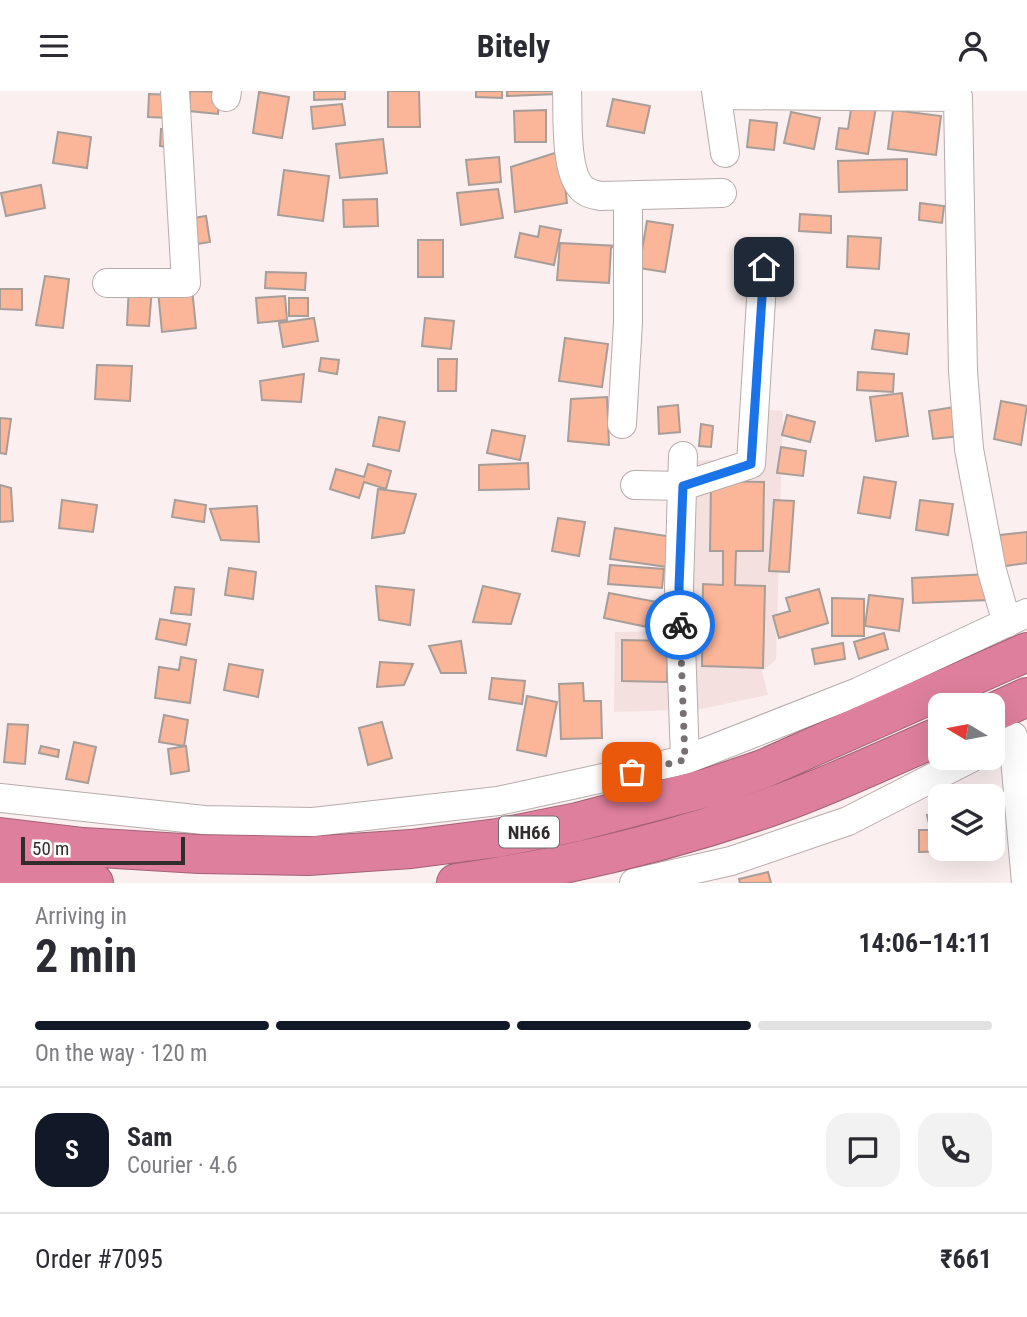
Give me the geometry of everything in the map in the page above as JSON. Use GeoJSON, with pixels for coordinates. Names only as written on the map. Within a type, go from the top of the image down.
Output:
{"type":"FeatureCollection","features":[{"type":"Feature","properties":{"kind":"highway","name":"NH66"},"geometry":{"type":"LineString","coordinates":[[0,837],[96,848],[199,854],[308,856],[411,849],[496,838],[577,822],[710,787],[763,769],[1020,629]]}},
{"type":"Feature","properties":{"kind":"highway"},"geometry":{"type":"LineString","coordinates":[[1006,731],[1027,697]]}},
{"type":"Feature","properties":{"kind":"highway","name":"NH66"},"geometry":{"type":"LineString","coordinates":[[456,883],[602,857],[768,808],[928,741]]}},
{"type":"Feature","properties":{"kind":"highway"},"geometry":{"type":"LineString","coordinates":[[0,874],[93,883]]}},
{"type":"Feature","properties":{"kind":"street"},"geometry":{"type":"LineString","coordinates":[[107,283],[186,283],[175,91]]}},
{"type":"Feature","properties":{"kind":"street"},"geometry":{"type":"LineString","coordinates":[[567,91],[572,172],[580,187],[589,193],[600,197],[722,193]]}},
{"type":"Feature","properties":{"kind":"street"},"geometry":{"type":"LineString","coordinates":[[0,799],[204,820],[313,822],[498,801],[685,760],[1020,629],[992,571],[969,449],[962,346],[958,97],[921,93],[717,93],[725,153]]}},
{"type":"Feature","properties":{"kind":"street"},"geometry":{"type":"LineString","coordinates":[[622,424],[628,322],[628,196]]}},
{"type":"Feature","properties":{"kind":"street"},"geometry":{"type":"LineString","coordinates":[[635,485],[683,486],[751,464],[764,267]]}},
{"type":"Feature","properties":{"kind":"street"},"geometry":{"type":"LineString","coordinates":[[683,456],[679,587],[685,760]]}},
{"type":"Feature","properties":{"kind":"street"},"geometry":{"type":"LineString","coordinates":[[1006,731],[1026,883]]}},
{"type":"Feature","properties":{"kind":"street"},"geometry":{"type":"LineString","coordinates":[[634,883],[733,872],[848,821],[948,770]]}},
{"type":"Feature","properties":{"kind":"shaded area"},"geometry":{"type":"Polygon","coordinates":[[[743,408],[783,411],[776,660],[762,671],[768,695],[686,712],[691,461],[737,459],[743,408]]]}},
{"type":"Feature","properties":{"kind":"shaded area"},"geometry":{"type":"Polygon","coordinates":[[[672,631],[673,710],[614,712],[615,632],[672,631]]]}},
{"type":"Feature","properties":{"kind":"building"},"geometry":{"type":"Polygon","coordinates":[[[190,91],[220,92],[218,114],[189,111],[190,91]]]}},
{"type":"Feature","properties":{"kind":"building"},"geometry":{"type":"Polygon","coordinates":[[[314,91],[345,91],[345,99],[314,100],[314,91]]]}},
{"type":"Feature","properties":{"kind":"building"},"geometry":{"type":"Polygon","coordinates":[[[388,91],[419,91],[420,127],[388,127],[388,91]]]}},
{"type":"Feature","properties":{"kind":"building"},"geometry":{"type":"Polygon","coordinates":[[[476,91],[502,91],[502,98],[476,97],[476,91]]]}},
{"type":"Feature","properties":{"kind":"building"},"geometry":{"type":"Polygon","coordinates":[[[507,91],[558,91],[558,94],[507,96],[507,91]]]}},
{"type":"Feature","properties":{"kind":"building"},"geometry":{"type":"Polygon","coordinates":[[[259,92],[289,97],[282,138],[253,133],[259,92]]]}},
{"type":"Feature","properties":{"kind":"building"},"geometry":{"type":"Polygon","coordinates":[[[149,94],[172,95],[171,118],[148,117],[149,94]]]}},
{"type":"Feature","properties":{"kind":"building"},"geometry":{"type":"Polygon","coordinates":[[[613,99],[650,106],[644,133],[607,126],[613,99]]]}},
{"type":"Feature","properties":{"kind":"building"},"geometry":{"type":"Polygon","coordinates":[[[852,103],[876,107],[868,154],[836,149],[839,128],[848,129],[852,103]]]}},
{"type":"Feature","properties":{"kind":"building"},"geometry":{"type":"Polygon","coordinates":[[[342,104],[345,125],[313,129],[311,107],[342,104]]]}},
{"type":"Feature","properties":{"kind":"building"},"geometry":{"type":"Polygon","coordinates":[[[546,110],[546,142],[515,142],[514,111],[546,110]]]}},
{"type":"Feature","properties":{"kind":"building"},"geometry":{"type":"Polygon","coordinates":[[[893,110],[941,116],[936,155],[888,149],[893,110]]]}},
{"type":"Feature","properties":{"kind":"building"},"geometry":{"type":"Polygon","coordinates":[[[791,112],[820,118],[814,149],[784,143],[791,112]]]}},
{"type":"Feature","properties":{"kind":"building"},"geometry":{"type":"Polygon","coordinates":[[[750,120],[777,123],[774,150],[747,147],[750,120]]]}},
{"type":"Feature","properties":{"kind":"building"},"geometry":{"type":"Polygon","coordinates":[[[161,129],[175,131],[173,148],[160,146],[161,129]]]}},
{"type":"Feature","properties":{"kind":"building"},"geometry":{"type":"Polygon","coordinates":[[[58,132],[91,137],[87,168],[53,163],[58,132]]]}},
{"type":"Feature","properties":{"kind":"building"},"geometry":{"type":"Polygon","coordinates":[[[383,139],[387,173],[340,178],[336,144],[383,139]]]}},
{"type":"Feature","properties":{"kind":"building"},"geometry":{"type":"Polygon","coordinates":[[[561,151],[567,203],[515,212],[511,167],[561,151]]]}},
{"type":"Feature","properties":{"kind":"building"},"geometry":{"type":"Polygon","coordinates":[[[499,157],[501,182],[469,185],[466,160],[499,157]]]}},
{"type":"Feature","properties":{"kind":"building"},"geometry":{"type":"Polygon","coordinates":[[[907,159],[907,190],[839,192],[838,161],[907,159]]]}},
{"type":"Feature","properties":{"kind":"building"},"geometry":{"type":"Polygon","coordinates":[[[284,170],[329,176],[323,221],[278,215],[284,170]]]}},
{"type":"Feature","properties":{"kind":"building"},"geometry":{"type":"Polygon","coordinates":[[[41,185],[45,208],[6,216],[1,193],[41,185]]]}},
{"type":"Feature","properties":{"kind":"building"},"geometry":{"type":"Polygon","coordinates":[[[498,189],[503,218],[461,225],[457,193],[498,189]]]}},
{"type":"Feature","properties":{"kind":"building"},"geometry":{"type":"Polygon","coordinates":[[[377,199],[378,226],[344,227],[343,200],[377,199]]]}},
{"type":"Feature","properties":{"kind":"building"},"geometry":{"type":"Polygon","coordinates":[[[920,203],[944,206],[942,223],[919,220],[920,203]]]}},
{"type":"Feature","properties":{"kind":"building"},"geometry":{"type":"Polygon","coordinates":[[[800,214],[831,216],[831,233],[799,231],[800,214]]]}},
{"type":"Feature","properties":{"kind":"building"},"geometry":{"type":"Polygon","coordinates":[[[206,216],[210,242],[191,245],[187,219],[206,216]]]}},
{"type":"Feature","properties":{"kind":"building"},"geometry":{"type":"Polygon","coordinates":[[[647,221],[673,225],[665,272],[639,268],[647,221]]]}},
{"type":"Feature","properties":{"kind":"building"},"geometry":{"type":"Polygon","coordinates":[[[540,226],[561,230],[554,265],[515,257],[520,233],[538,237],[540,226]]]}},
{"type":"Feature","properties":{"kind":"building"},"geometry":{"type":"Polygon","coordinates":[[[848,236],[881,238],[879,269],[847,267],[848,236]]]}},
{"type":"Feature","properties":{"kind":"building"},"geometry":{"type":"Polygon","coordinates":[[[418,240],[443,240],[443,277],[418,277],[418,240]]]}},
{"type":"Feature","properties":{"kind":"building"},"geometry":{"type":"Polygon","coordinates":[[[560,243],[619,246],[611,247],[609,283],[557,280],[560,243]]]}},
{"type":"Feature","properties":{"kind":"building"},"geometry":{"type":"Polygon","coordinates":[[[266,272],[306,273],[305,290],[265,288],[266,272]]]}},
{"type":"Feature","properties":{"kind":"building"},"geometry":{"type":"Polygon","coordinates":[[[45,276],[69,279],[63,328],[36,325],[45,276]]]}},
{"type":"Feature","properties":{"kind":"building"},"geometry":{"type":"Polygon","coordinates":[[[129,286],[152,288],[149,326],[127,325],[129,286]]]}},
{"type":"Feature","properties":{"kind":"building"},"geometry":{"type":"Polygon","coordinates":[[[192,288],[196,328],[162,332],[158,291],[192,288]]]}},
{"type":"Feature","properties":{"kind":"building"},"geometry":{"type":"Polygon","coordinates":[[[0,289],[22,289],[22,310],[0,309],[0,289]]]}},
{"type":"Feature","properties":{"kind":"building"},"geometry":{"type":"Polygon","coordinates":[[[285,296],[287,320],[258,323],[256,298],[285,296]]]}},
{"type":"Feature","properties":{"kind":"building"},"geometry":{"type":"Polygon","coordinates":[[[289,298],[308,298],[308,316],[289,316],[289,298]]]}},
{"type":"Feature","properties":{"kind":"building"},"geometry":{"type":"Polygon","coordinates":[[[314,318],[318,341],[283,347],[279,323],[314,318]]]}},
{"type":"Feature","properties":{"kind":"building"},"geometry":{"type":"Polygon","coordinates":[[[425,318],[454,321],[451,349],[422,346],[425,318]]]}},
{"type":"Feature","properties":{"kind":"building"},"geometry":{"type":"Polygon","coordinates":[[[875,330],[909,334],[907,354],[872,349],[875,330]]]}},
{"type":"Feature","properties":{"kind":"building"},"geometry":{"type":"Polygon","coordinates":[[[565,338],[608,344],[602,387],[559,381],[565,338]]]}},
{"type":"Feature","properties":{"kind":"building"},"geometry":{"type":"Polygon","coordinates":[[[321,358],[339,360],[337,374],[319,371],[321,358]]]}},
{"type":"Feature","properties":{"kind":"building"},"geometry":{"type":"Polygon","coordinates":[[[438,359],[457,359],[456,391],[438,391],[438,359]]]}},
{"type":"Feature","properties":{"kind":"building"},"geometry":{"type":"Polygon","coordinates":[[[97,365],[132,366],[130,401],[95,399],[97,365]]]}},
{"type":"Feature","properties":{"kind":"building"},"geometry":{"type":"Polygon","coordinates":[[[858,372],[894,374],[893,392],[857,390],[858,372]]]}},
{"type":"Feature","properties":{"kind":"building"},"geometry":{"type":"Polygon","coordinates":[[[304,374],[301,402],[262,400],[260,381],[304,374]]]}},
{"type":"Feature","properties":{"kind":"building"},"geometry":{"type":"Polygon","coordinates":[[[902,393],[908,436],[876,441],[870,397],[902,393]]]}},
{"type":"Feature","properties":{"kind":"building"},"geometry":{"type":"Polygon","coordinates":[[[607,397],[609,445],[568,441],[571,399],[607,397]]]}},
{"type":"Feature","properties":{"kind":"building"},"geometry":{"type":"Polygon","coordinates":[[[1001,401],[1027,406],[1021,445],[994,439],[1001,401]]]}},
{"type":"Feature","properties":{"kind":"building"},"geometry":{"type":"Polygon","coordinates":[[[678,405],[680,432],[659,434],[658,407],[678,405]]]}},
{"type":"Feature","properties":{"kind":"building"},"geometry":{"type":"Polygon","coordinates":[[[955,407],[960,436],[933,439],[929,411],[955,407]]]}},
{"type":"Feature","properties":{"kind":"building"},"geometry":{"type":"Polygon","coordinates":[[[787,415],[815,422],[810,442],[782,435],[787,415]]]}},
{"type":"Feature","properties":{"kind":"building"},"geometry":{"type":"Polygon","coordinates":[[[379,417],[405,422],[399,451],[373,446],[379,417]]]}},
{"type":"Feature","properties":{"kind":"building"},"geometry":{"type":"Polygon","coordinates":[[[0,418],[11,419],[6,454],[0,453],[0,418]]]}},
{"type":"Feature","properties":{"kind":"building"},"geometry":{"type":"Polygon","coordinates":[[[701,424],[713,426],[711,447],[699,446],[701,424]]]}},
{"type":"Feature","properties":{"kind":"building"},"geometry":{"type":"Polygon","coordinates":[[[492,430],[525,436],[520,460],[487,453],[492,430]]]}},
{"type":"Feature","properties":{"kind":"building"},"geometry":{"type":"Polygon","coordinates":[[[781,447],[806,451],[803,476],[777,473],[781,447]]]}},
{"type":"Feature","properties":{"kind":"building"},"geometry":{"type":"Polygon","coordinates":[[[528,463],[529,489],[479,490],[479,465],[528,463]]]}},
{"type":"Feature","properties":{"kind":"building"},"geometry":{"type":"Polygon","coordinates":[[[368,464],[391,471],[386,489],[364,482],[359,498],[330,489],[336,469],[364,477],[368,464]]]}},
{"type":"Feature","properties":{"kind":"building"},"geometry":{"type":"Polygon","coordinates":[[[864,477],[896,482],[890,518],[858,513],[864,477]]]}},
{"type":"Feature","properties":{"kind":"building"},"geometry":{"type":"Polygon","coordinates":[[[711,481],[764,482],[763,551],[736,551],[735,585],[765,586],[763,668],[702,666],[703,584],[723,585],[723,551],[710,551],[711,481]]]}},
{"type":"Feature","properties":{"kind":"building"},"geometry":{"type":"Polygon","coordinates":[[[0,485],[11,488],[13,521],[0,522],[0,485]]]}},
{"type":"Feature","properties":{"kind":"building"},"geometry":{"type":"Polygon","coordinates":[[[378,489],[416,494],[404,533],[372,538],[378,489]]]}},
{"type":"Feature","properties":{"kind":"building"},"geometry":{"type":"Polygon","coordinates":[[[62,500],[97,505],[93,532],[59,528],[62,500]]]}},
{"type":"Feature","properties":{"kind":"building"},"geometry":{"type":"Polygon","coordinates":[[[175,500],[206,505],[204,522],[172,517],[175,500]]]}},
{"type":"Feature","properties":{"kind":"building"},"geometry":{"type":"Polygon","coordinates":[[[774,500],[794,501],[789,572],[769,571],[774,500]]]}},
{"type":"Feature","properties":{"kind":"building"},"geometry":{"type":"Polygon","coordinates":[[[920,500],[953,504],[948,535],[916,530],[920,500]]]}},
{"type":"Feature","properties":{"kind":"building"},"geometry":{"type":"Polygon","coordinates":[[[257,506],[259,542],[221,540],[210,509],[257,506]]]}},
{"type":"Feature","properties":{"kind":"building"},"geometry":{"type":"Polygon","coordinates":[[[558,518],[585,522],[579,556],[552,551],[558,518]]]}},
{"type":"Feature","properties":{"kind":"building"},"geometry":{"type":"Polygon","coordinates":[[[615,528],[679,538],[675,568],[610,559],[615,528]]]}},
{"type":"Feature","properties":{"kind":"building"},"geometry":{"type":"Polygon","coordinates":[[[1027,532],[1027,563],[998,567],[1002,554],[1000,535],[1027,532]]]}},
{"type":"Feature","properties":{"kind":"building"},"geometry":{"type":"Polygon","coordinates":[[[610,565],[664,569],[662,588],[608,584],[610,565]]]}},
{"type":"Feature","properties":{"kind":"building"},"geometry":{"type":"Polygon","coordinates":[[[229,568],[256,572],[253,599],[225,595],[229,568]]]}},
{"type":"Feature","properties":{"kind":"building"},"geometry":{"type":"Polygon","coordinates":[[[989,574],[990,600],[913,603],[912,578],[989,574]]]}},
{"type":"Feature","properties":{"kind":"building"},"geometry":{"type":"Polygon","coordinates":[[[376,586],[414,590],[410,625],[379,620],[376,586]]]}},
{"type":"Feature","properties":{"kind":"building"},"geometry":{"type":"Polygon","coordinates":[[[483,586],[520,594],[511,624],[473,622],[483,586]]]}},
{"type":"Feature","properties":{"kind":"building"},"geometry":{"type":"Polygon","coordinates":[[[175,587],[194,589],[191,615],[171,613],[175,587]]]}},
{"type":"Feature","properties":{"kind":"building"},"geometry":{"type":"Polygon","coordinates":[[[819,589],[828,623],[779,638],[773,616],[790,611],[786,598],[819,589]]]}},
{"type":"Feature","properties":{"kind":"building"},"geometry":{"type":"Polygon","coordinates":[[[609,593],[657,602],[652,628],[604,618],[609,593]]]}},
{"type":"Feature","properties":{"kind":"building"},"geometry":{"type":"Polygon","coordinates":[[[869,595],[903,599],[899,631],[865,626],[869,595]]]}},
{"type":"Feature","properties":{"kind":"building"},"geometry":{"type":"Polygon","coordinates":[[[832,598],[864,599],[864,636],[832,636],[832,598]]]}},
{"type":"Feature","properties":{"kind":"building"},"geometry":{"type":"Polygon","coordinates":[[[160,619],[190,624],[186,645],[156,639],[160,619]]]}},
{"type":"Feature","properties":{"kind":"building"},"geometry":{"type":"Polygon","coordinates":[[[884,633],[888,649],[859,659],[854,642],[884,633]]]}},
{"type":"Feature","properties":{"kind":"building"},"geometry":{"type":"Polygon","coordinates":[[[622,640],[668,641],[667,682],[622,681],[622,640]]]}},
{"type":"Feature","properties":{"kind":"building"},"geometry":{"type":"Polygon","coordinates":[[[461,641],[466,673],[441,673],[429,646],[461,641]]]}},
{"type":"Feature","properties":{"kind":"building"},"geometry":{"type":"Polygon","coordinates":[[[843,643],[845,659],[815,664],[812,649],[843,643]]]}},
{"type":"Feature","properties":{"kind":"building"},"geometry":{"type":"Polygon","coordinates":[[[181,657],[196,660],[190,703],[155,698],[159,667],[179,670],[181,657]]]}},
{"type":"Feature","properties":{"kind":"building"},"geometry":{"type":"Polygon","coordinates":[[[380,662],[413,664],[404,685],[377,687],[380,662]]]}},
{"type":"Feature","properties":{"kind":"building"},"geometry":{"type":"Polygon","coordinates":[[[229,664],[263,670],[258,697],[224,690],[229,664]]]}},
{"type":"Feature","properties":{"kind":"building"},"geometry":{"type":"Polygon","coordinates":[[[492,678],[525,681],[522,704],[489,699],[492,678]]]}},
{"type":"Feature","properties":{"kind":"building"},"geometry":{"type":"Polygon","coordinates":[[[583,683],[584,701],[601,701],[602,738],[561,739],[559,684],[583,683]]]}},
{"type":"Feature","properties":{"kind":"building"},"geometry":{"type":"Polygon","coordinates":[[[527,696],[557,702],[546,756],[517,750],[527,696]]]}},
{"type":"Feature","properties":{"kind":"building"},"geometry":{"type":"Polygon","coordinates":[[[164,715],[188,720],[184,746],[159,742],[164,715]]]}},
{"type":"Feature","properties":{"kind":"building"},"geometry":{"type":"Polygon","coordinates":[[[382,722],[392,758],[368,765],[359,728],[382,722]]]}},
{"type":"Feature","properties":{"kind":"building"},"geometry":{"type":"Polygon","coordinates":[[[8,724],[28,725],[25,764],[4,762],[8,724]]]}},
{"type":"Feature","properties":{"kind":"building"},"geometry":{"type":"Polygon","coordinates":[[[74,742],[96,747],[88,783],[66,779],[74,742]]]}},
{"type":"Feature","properties":{"kind":"building"},"geometry":{"type":"Polygon","coordinates":[[[41,746],[59,750],[58,757],[39,753],[41,746]]]}},
{"type":"Feature","properties":{"kind":"building"},"geometry":{"type":"Polygon","coordinates":[[[186,746],[189,771],[171,774],[168,749],[186,746]]]}},
{"type":"Feature","properties":{"kind":"building"},"geometry":{"type":"Polygon","coordinates":[[[919,830],[928,830],[928,852],[919,852],[919,830]]]}},
{"type":"Feature","properties":{"kind":"building"},"geometry":{"type":"Polygon","coordinates":[[[768,872],[771,883],[740,883],[739,879],[768,872]]]}},
{"type":"Feature","properties":{"kind":"way so far"},"geometry":{"type":"LineString","coordinates":[[632,772],[685,760],[680,625]]}},
{"type":"Feature","properties":{"kind":"route"},"geometry":{"type":"LineString","coordinates":[[680,625],[683,486],[751,464],[764,267]]}}]}
